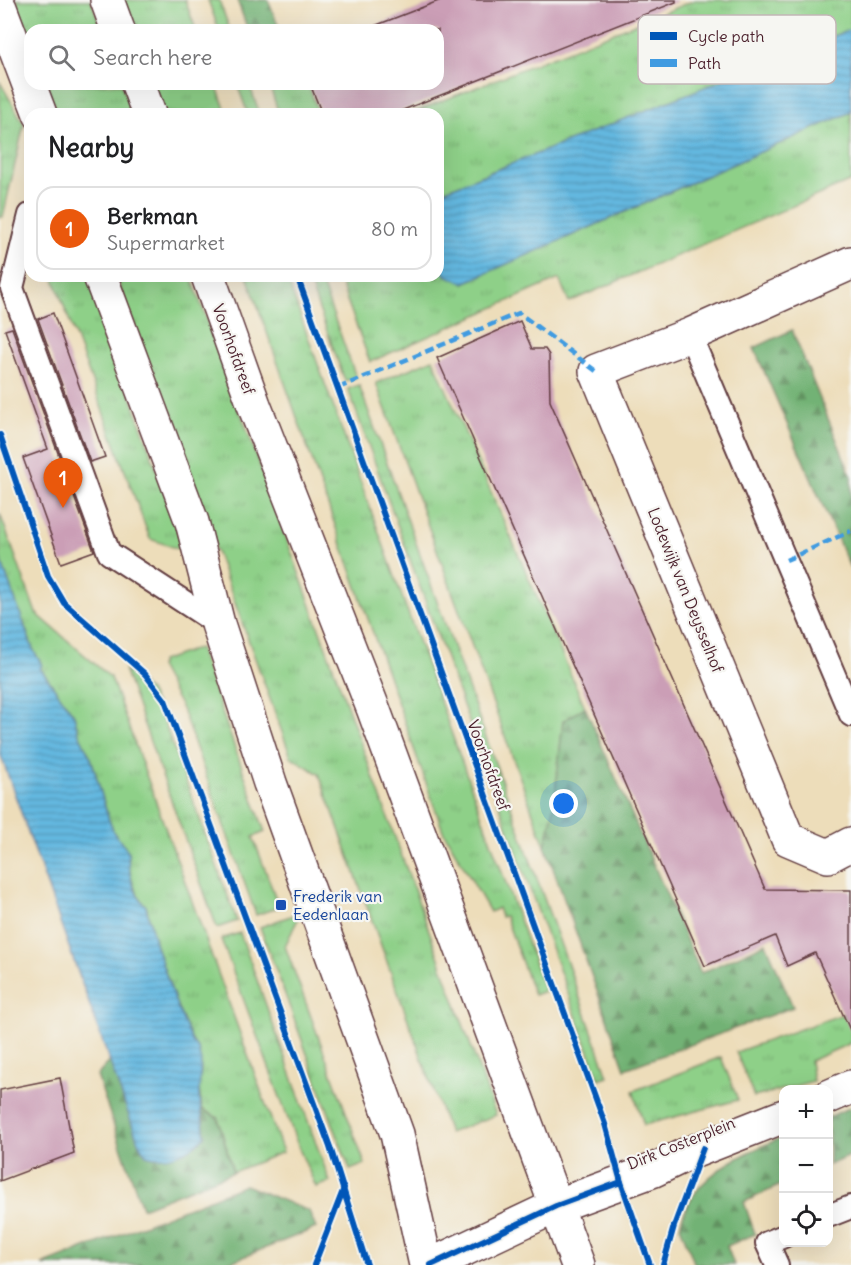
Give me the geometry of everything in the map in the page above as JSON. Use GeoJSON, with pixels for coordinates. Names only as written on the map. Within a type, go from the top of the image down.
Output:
{"type":"FeatureCollection","features":[{"type":"Feature","properties":{"kind":"street"},"geometry":{"type":"LineString","coordinates":[[107,0],[116,24]]}},
{"type":"Feature","properties":{"kind":"street"},"geometry":{"type":"LineString","coordinates":[[0,8],[24,72]]}},
{"type":"Feature","properties":{"kind":"street"},"geometry":{"type":"LineString","coordinates":[[31,90],[38,108]]}},
{"type":"Feature","properties":{"kind":"street"},"geometry":{"type":"LineString","coordinates":[[140,90],[147,108]]}},
{"type":"Feature","properties":{"kind":"street","name":"Lodewijk van Deysselhof"},"geometry":{"type":"LineString","coordinates":[[851,263],[690,335],[596,371],[788,839],[828,856],[851,844]]}},
{"type":"Feature","properties":{"kind":"street"},"geometry":{"type":"LineString","coordinates":[[102,282],[192,522],[218,624],[307,890],[397,1134],[428,1265]]}},
{"type":"Feature","properties":{"kind":"street","name":"Voorhofdreef"},"geometry":{"type":"LineString","coordinates":[[210,282],[254,405],[373,708],[578,1265]]}},
{"type":"Feature","properties":{"kind":"street"},"geometry":{"type":"LineString","coordinates":[[833,1095],[851,1087]]}},
{"type":"Feature","properties":{"kind":"street","name":"Dirk Costerplein"},"geometry":{"type":"LineString","coordinates":[[428,1265],[556,1206],[654,1170],[685,1155],[779,1118]]}},
{"type":"Feature","properties":{"kind":"lane"},"geometry":{"type":"LineString","coordinates":[[24,239],[12,288],[109,553],[218,624]]}},
{"type":"Feature","properties":{"kind":"lane"},"geometry":{"type":"LineString","coordinates":[[690,335],[851,715]]}},
{"type":"Feature","properties":{"kind":"lane"},"geometry":{"type":"LineString","coordinates":[[833,1214],[851,1207]]}},
{"type":"Feature","properties":{"kind":"lane"},"geometry":{"type":"LineString","coordinates":[[777,1265],[767,1243],[779,1238]]}},
{"type":"Feature","properties":{"kind":"green space"},"geometry":{"type":"Polygon","coordinates":[[[16,0],[91,0],[100,24],[24,24],[16,0]]]}},
{"type":"Feature","properties":{"kind":"green space"},"geometry":{"type":"Polygon","coordinates":[[[118,0],[185,0],[194,24],[127,24],[118,0]]]}},
{"type":"Feature","properties":{"kind":"green space"},"geometry":{"type":"Polygon","coordinates":[[[208,0],[219,0],[228,24],[217,24],[208,0]]]}},
{"type":"Feature","properties":{"kind":"green space"},"geometry":{"type":"Polygon","coordinates":[[[237,0],[268,0],[278,24],[246,24],[237,0]]]}},
{"type":"Feature","properties":{"kind":"green space"},"geometry":{"type":"Polygon","coordinates":[[[695,0],[851,0],[851,29],[836,35],[836,15],[657,15],[695,0]]]}},
{"type":"Feature","properties":{"kind":"green space"},"geometry":{"type":"Polygon","coordinates":[[[638,23],[638,84],[712,84],[444,191],[444,108],[424,108],[638,23]]]}},
{"type":"Feature","properties":{"kind":"green space"},"geometry":{"type":"Polygon","coordinates":[[[0,82],[24,124],[3,217],[0,217],[0,82]]]}},
{"type":"Feature","properties":{"kind":"green space"},"geometry":{"type":"Polygon","coordinates":[[[48,90],[124,90],[130,108],[55,108],[48,90]]]}},
{"type":"Feature","properties":{"kind":"green space"},"geometry":{"type":"Polygon","coordinates":[[[151,90],[218,90],[225,108],[158,108],[151,90]]]}},
{"type":"Feature","properties":{"kind":"green space"},"geometry":{"type":"Polygon","coordinates":[[[239,90],[251,90],[258,108],[246,108],[239,90]]]}},
{"type":"Feature","properties":{"kind":"green space"},"geometry":{"type":"Polygon","coordinates":[[[271,90],[310,90],[317,108],[277,108],[271,90]]]}},
{"type":"Feature","properties":{"kind":"green space"},"geometry":{"type":"Polygon","coordinates":[[[851,112],[851,181],[569,302],[559,279],[370,362],[340,282],[444,282],[444,273],[464,283],[851,112]]]}},
{"type":"Feature","properties":{"kind":"green space"},"geometry":{"type":"Polygon","coordinates":[[[55,282],[91,282],[184,548],[181,550],[150,539],[55,282]]]}},
{"type":"Feature","properties":{"kind":"green space"},"geometry":{"type":"Polygon","coordinates":[[[118,282],[193,282],[496,1115],[449,1133],[319,774],[291,757],[118,282]]]}},
{"type":"Feature","properties":{"kind":"green space"},"geometry":{"type":"Polygon","coordinates":[[[249,282],[288,282],[545,991],[534,995],[505,916],[501,917],[498,908],[490,912],[443,831],[249,282]]]}},
{"type":"Feature","properties":{"kind":"green space"},"geometry":{"type":"Polygon","coordinates":[[[309,282],[321,282],[356,377],[345,381],[309,282]]]}},
{"type":"Feature","properties":{"kind":"green space"},"geometry":{"type":"Polygon","coordinates":[[[792,330],[851,475],[851,570],[754,348],[792,330]]]}},
{"type":"Feature","properties":{"kind":"green space"},"geometry":{"type":"Polygon","coordinates":[[[433,359],[585,707],[563,721],[553,813],[545,846],[376,383],[433,359]]]}},
{"type":"Feature","properties":{"kind":"green space"},"geometry":{"type":"Polygon","coordinates":[[[359,385],[608,1076],[599,1079],[348,389],[359,385]]]}},
{"type":"Feature","properties":{"kind":"green space"},"geometry":{"type":"Polygon","coordinates":[[[0,514],[36,613],[111,678],[283,1152],[233,1172],[218,1118],[202,1109],[198,1083],[201,1070],[198,1049],[192,1041],[177,1006],[156,946],[146,906],[135,888],[130,873],[128,851],[114,833],[91,758],[79,734],[74,715],[40,668],[42,665],[33,649],[0,558],[0,514]]]}},
{"type":"Feature","properties":{"kind":"green space"},"geometry":{"type":"Polygon","coordinates":[[[199,648],[265,832],[253,837],[279,907],[256,915],[182,709],[159,667],[161,661],[199,648]]]}},
{"type":"Feature","properties":{"kind":"green space"},"geometry":{"type":"Polygon","coordinates":[[[124,669],[149,691],[162,716],[237,921],[217,928],[124,669]]]}},
{"type":"Feature","properties":{"kind":"green space"},"geometry":{"type":"Polygon","coordinates":[[[585,707],[701,973],[766,943],[793,1007],[625,1069],[545,846],[553,813],[563,721],[585,707]]]}},
{"type":"Feature","properties":{"kind":"green space"},"geometry":{"type":"Polygon","coordinates":[[[296,914],[298,919],[285,946],[365,1164],[350,1170],[260,927],[296,914]]]}},
{"type":"Feature","properties":{"kind":"green space"},"geometry":{"type":"Polygon","coordinates":[[[240,933],[330,1182],[316,1187],[300,1151],[221,939],[240,933]]]}},
{"type":"Feature","properties":{"kind":"green space"},"geometry":{"type":"Polygon","coordinates":[[[851,1011],[851,1043],[810,1061],[813,1081],[798,1085],[779,1085],[779,1090],[754,1097],[736,1052],[851,1011]]]}},
{"type":"Feature","properties":{"kind":"green space"},"geometry":{"type":"Polygon","coordinates":[[[721,1057],[738,1100],[644,1125],[633,1091],[721,1057]]]}},
{"type":"Feature","properties":{"kind":"green space"},"geometry":{"type":"Polygon","coordinates":[[[110,1061],[139,1144],[205,1136],[202,1109],[218,1118],[233,1172],[142,1208],[97,1076],[110,1061]]]}},
{"type":"Feature","properties":{"kind":"green space"},"geometry":{"type":"Polygon","coordinates":[[[851,1107],[851,1155],[833,1163],[833,1139],[833,1115],[851,1107]]]}},
{"type":"Feature","properties":{"kind":"green space"},"geometry":{"type":"Polygon","coordinates":[[[779,1139],[779,1186],[744,1202],[755,1234],[727,1246],[734,1265],[695,1265],[680,1226],[686,1208],[695,1193],[707,1180],[720,1169],[779,1139]]]}},
{"type":"Feature","properties":{"kind":"green space"},"geometry":{"type":"Polygon","coordinates":[[[245,1185],[309,1211],[316,1228],[223,1265],[42,1265],[245,1185]]]}},
{"type":"Feature","properties":{"kind":"water"},"geometry":{"type":"Polygon","coordinates":[[[851,29],[851,112],[464,283],[445,275],[444,191],[712,84],[836,84],[836,35],[851,29]]]}},
{"type":"Feature","properties":{"kind":"water"},"geometry":{"type":"Polygon","coordinates":[[[0,558],[33,649],[42,665],[40,668],[74,715],[79,734],[91,758],[114,833],[128,851],[132,880],[137,894],[146,906],[156,946],[177,1006],[192,1041],[198,1049],[201,1061],[199,1095],[205,1136],[193,1147],[178,1154],[162,1157],[146,1155],[139,1144],[0,753],[0,558]]]}},
{"type":"Feature","properties":{"kind":"building"},"geometry":{"type":"Polygon","coordinates":[[[441,0],[676,0],[676,2],[638,15],[638,17],[408,108],[320,108],[312,90],[444,90],[444,24],[379,24],[441,0]]]}},
{"type":"Feature","properties":{"kind":"building"},"geometry":{"type":"Polygon","coordinates":[[[53,313],[105,457],[90,462],[38,319],[53,313]]]}},
{"type":"Feature","properties":{"kind":"building"},"geometry":{"type":"Polygon","coordinates":[[[520,321],[532,349],[545,349],[549,355],[550,401],[765,889],[851,890],[851,1032],[815,953],[787,966],[775,936],[705,966],[437,358],[520,321]]]}},
{"type":"Feature","properties":{"kind":"building"},"geometry":{"type":"Polygon","coordinates":[[[12,328],[94,551],[61,563],[23,458],[48,449],[5,330],[12,328]]]}},
{"type":"Feature","properties":{"kind":"building"},"geometry":{"type":"Polygon","coordinates":[[[60,1078],[74,1153],[0,1181],[0,1090],[60,1078]]]}},
{"type":"Feature","properties":{"kind":"marked path"},"geometry":{"type":"LineString","coordinates":[[338,388],[519,313],[596,371]]}},
{"type":"Feature","properties":{"kind":"marked path"},"geometry":{"type":"LineString","coordinates":[[786,560],[851,531]]}},
{"type":"Feature","properties":{"kind":"cycle path"},"geometry":{"type":"LineString","coordinates":[[299,282],[605,1124],[621,1182],[650,1265]]}},
{"type":"Feature","properties":{"kind":"cycle path"},"geometry":{"type":"LineString","coordinates":[[0,435],[48,576],[64,603],[145,674],[165,700],[330,1147],[367,1265]]}},
{"type":"Feature","properties":{"kind":"cycle path"},"geometry":{"type":"LineString","coordinates":[[663,1265],[674,1226],[703,1148]]}},
{"type":"Feature","properties":{"kind":"cycle path"},"geometry":{"type":"LineString","coordinates":[[431,1265],[556,1206],[621,1182]]}},
{"type":"Feature","properties":{"kind":"cycle path"},"geometry":{"type":"LineString","coordinates":[[314,1265],[344,1188]]}},
{"type":"Feature","properties":{"kind":"place","name":"Berkman"},"geometry":{"type":"Point","coordinates":[63,508]}},
{"type":"Feature","properties":{"kind":"place","name":"Frederik van Eedenlaan"},"geometry":{"type":"Point","coordinates":[281,905]}}]}
